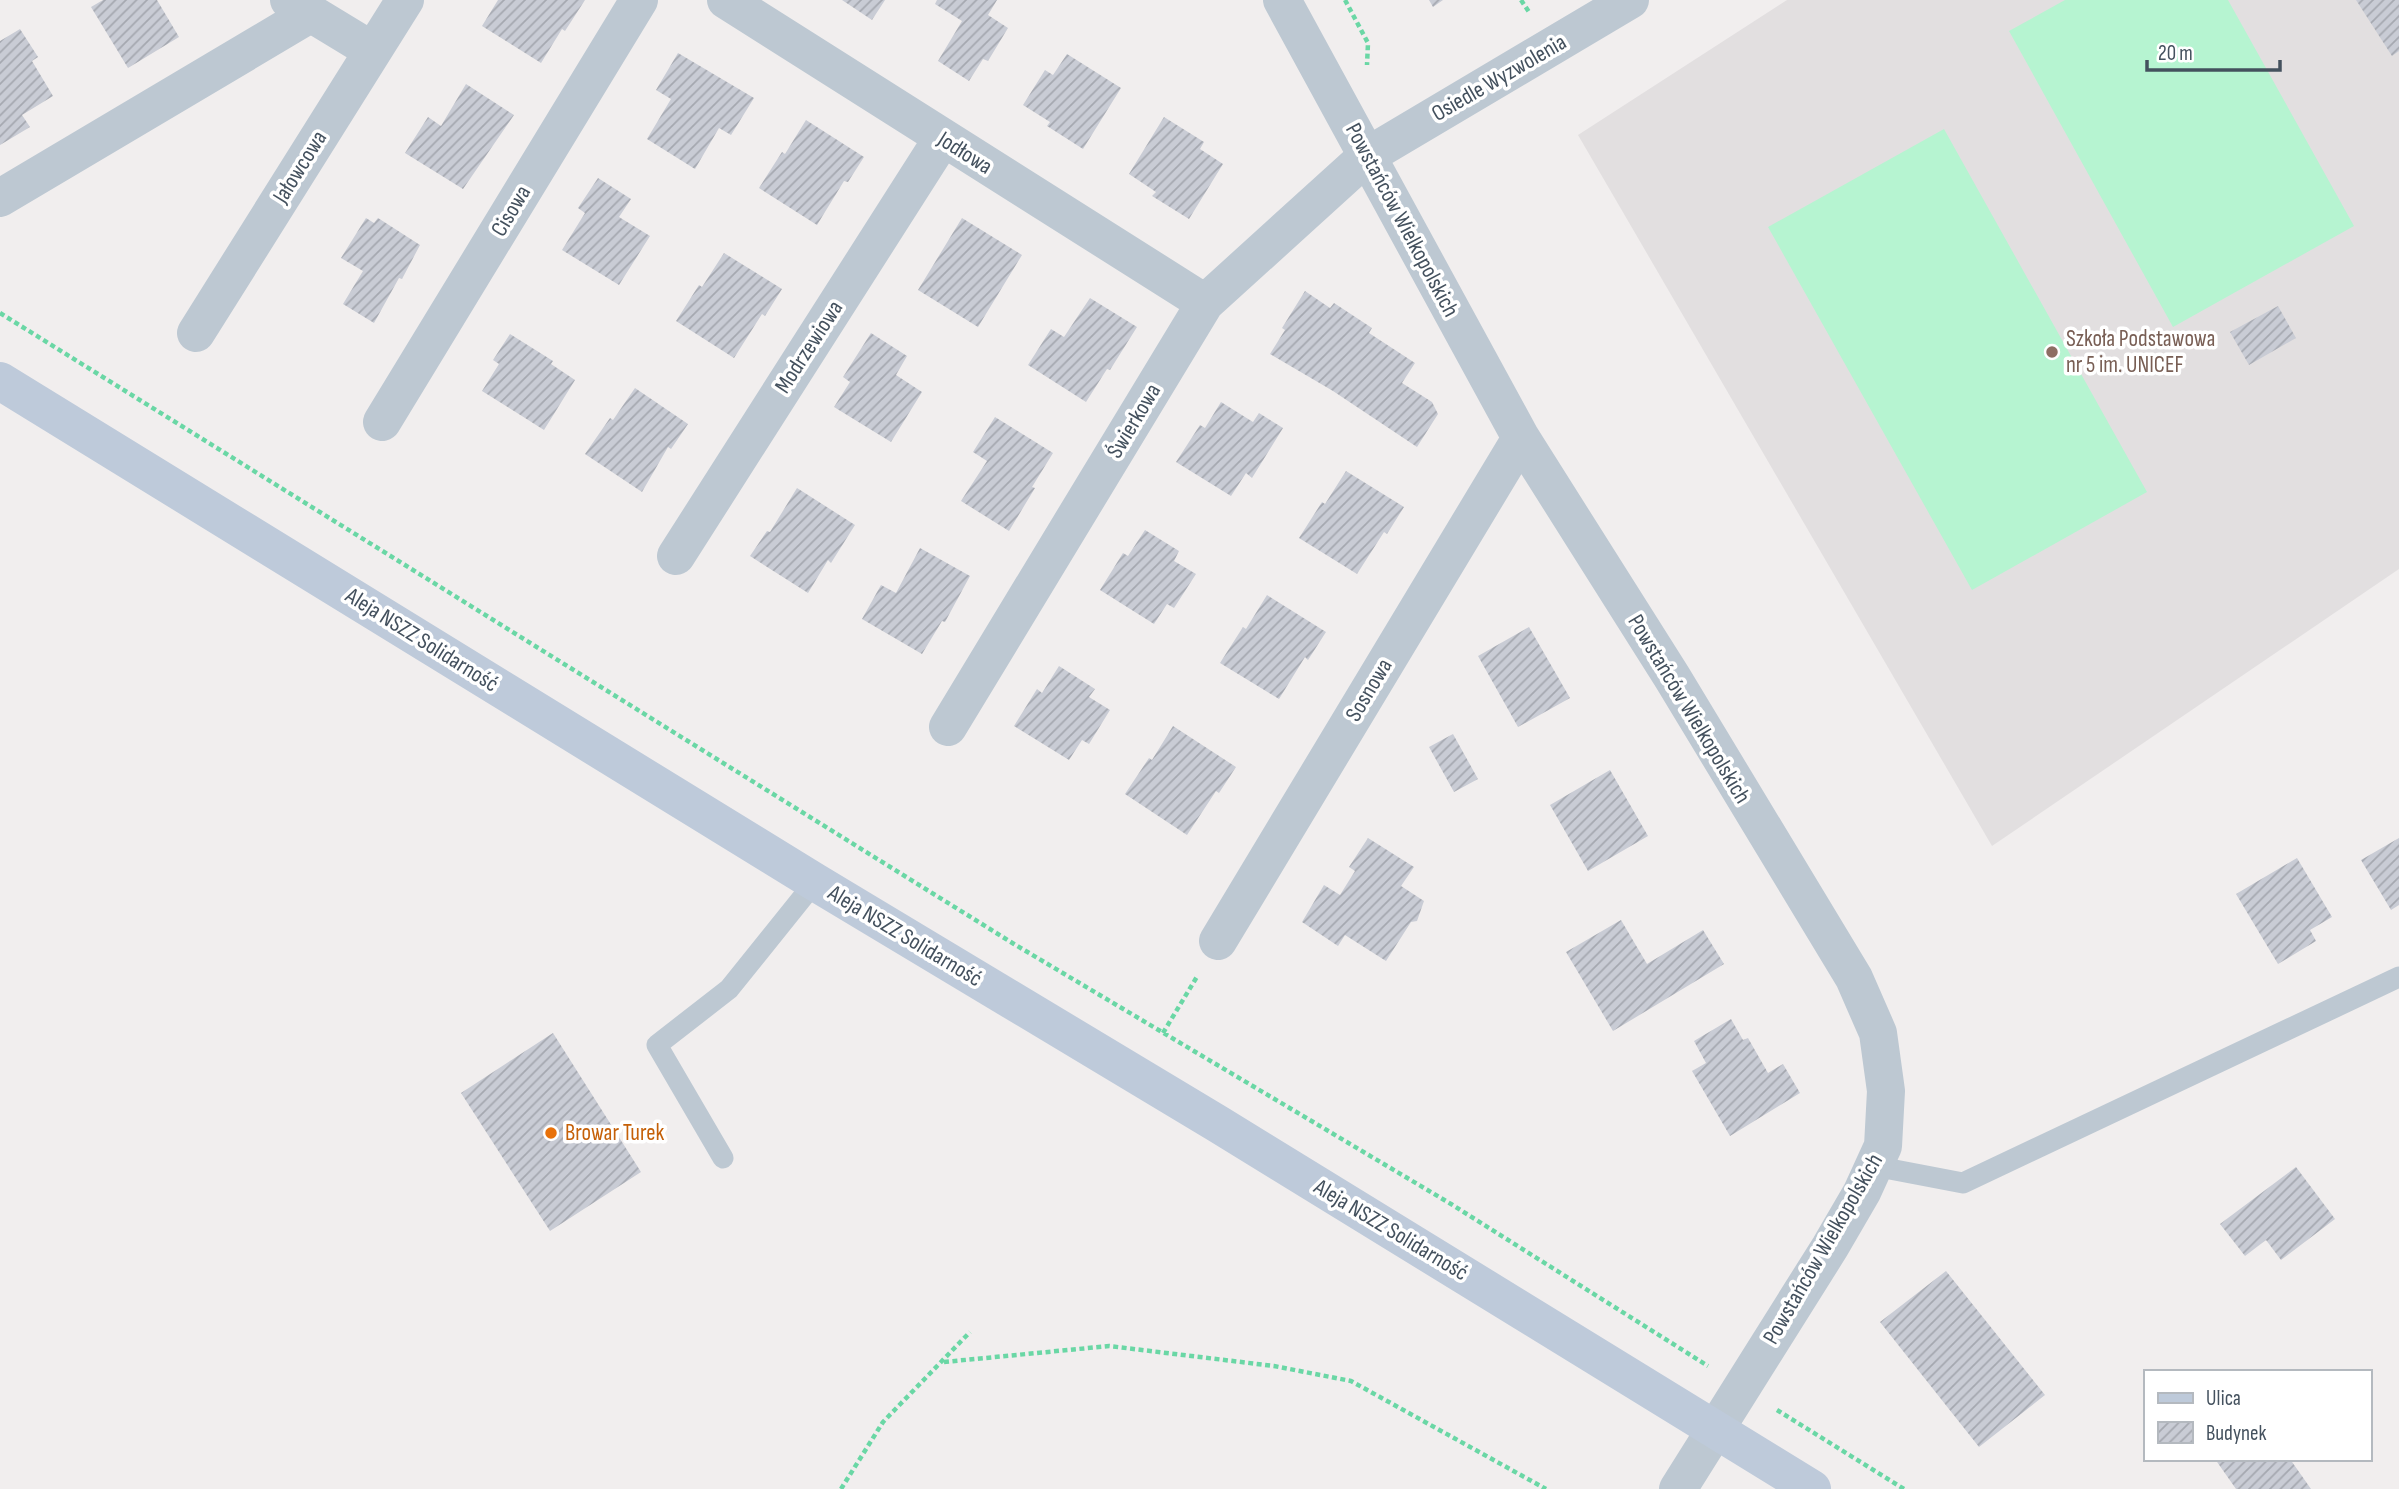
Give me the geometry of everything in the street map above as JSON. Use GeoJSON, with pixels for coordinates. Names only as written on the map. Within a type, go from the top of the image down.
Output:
{"type":"FeatureCollection","features":[{"type":"Feature","properties":{"kind":"street","name":"Jałowcowa"},"geometry":{"type":"LineString","coordinates":[[196,333],[405,0]]}},
{"type":"Feature","properties":{"kind":"street","name":"Cisowa"},"geometry":{"type":"LineString","coordinates":[[382,422],[639,0]]}},
{"type":"Feature","properties":{"kind":"street","name":"Jodłowa"},"geometry":{"type":"LineString","coordinates":[[726,0],[1205,303]]}},
{"type":"Feature","properties":{"kind":"street","name":"Powstańców Wielkopolskich"},"geometry":{"type":"LineString","coordinates":[[1282,0],[1521,438],[1658,655],[1854,978],[1878,1033],[1884,1070],[1886,1116],[1883,1146],[1862,1192],[1830,1247],[1678,1489]]}},
{"type":"Feature","properties":{"kind":"street","name":"Osiedle Wyzwolenia"},"geometry":{"type":"LineString","coordinates":[[1367,156],[1630,0]]}},
{"type":"Feature","properties":{"kind":"street"},"geometry":{"type":"LineString","coordinates":[[1,198],[300,7],[373,51]]}},
{"type":"Feature","properties":{"kind":"street","name":"Modrzewiowa"},"geometry":{"type":"LineString","coordinates":[[676,556],[942,139]]}},
{"type":"Feature","properties":{"kind":"street","name":"Świerkowa"},"geometry":{"type":"LineString","coordinates":[[948,727],[1205,303],[1367,156]]}},
{"type":"Feature","properties":{"kind":"street","name":"Aleja NSZZ Solidarność"},"geometry":{"type":"LineString","coordinates":[[0,381],[815,882],[1716,1428],[1812,1489]]}},
{"type":"Feature","properties":{"kind":"street","name":"Sosnowa"},"geometry":{"type":"LineString","coordinates":[[1218,941],[1521,438]]}},
{"type":"Feature","properties":{"kind":"lane"},"geometry":{"type":"LineString","coordinates":[[723,1158],[657,1045],[729,989],[815,882]]}},
{"type":"Feature","properties":{"kind":"lane"},"geometry":{"type":"LineString","coordinates":[[1874,1166],[1963,1183],[2399,976]]}},
{"type":"Feature","properties":{"kind":"path"},"geometry":{"type":"LineString","coordinates":[[0,313],[1002,937],[1451,1204],[1904,1489]]}},
{"type":"Feature","properties":{"kind":"path"},"geometry":{"type":"LineString","coordinates":[[1163,1033],[1218,941]]}},
{"type":"Feature","properties":{"kind":"path"},"geometry":{"type":"LineString","coordinates":[[841,1489],[883,1422],[944,1362],[970,1332]]}},
{"type":"Feature","properties":{"kind":"path"},"geometry":{"type":"LineString","coordinates":[[944,1362],[1109,1346],[1273,1366],[1351,1381],[1546,1489]]}},
{"type":"Feature","properties":{"kind":"shaded area","name":"Szkoła Podstawowa nr 5 im. UNICEF"},"geometry":{"type":"Polygon","coordinates":[[[1787,0],[2399,0],[2399,569],[1992,846],[1578,135],[1787,0]]]}},
{"type":"Feature","properties":{"kind":"green space"},"geometry":{"type":"Polygon","coordinates":[[[2065,0],[2228,0],[2354,226],[2173,327],[2009,31],[2065,0]]]}},
{"type":"Feature","properties":{"kind":"green space"},"geometry":{"type":"Polygon","coordinates":[[[1944,129],[2147,492],[1972,590],[1768,227],[1944,129]]]}},
{"type":"Feature","properties":{"kind":"building"},"geometry":{"type":"Polygon","coordinates":[[[103,0],[157,0],[179,37],[128,68],[91,7],[103,0]]]}},
{"type":"Feature","properties":{"kind":"building"},"geometry":{"type":"Polygon","coordinates":[[[498,0],[585,0],[565,31],[562,29],[541,63],[482,26],[498,0]]]}},
{"type":"Feature","properties":{"kind":"building"},"geometry":{"type":"Polygon","coordinates":[[[842,0],[885,0],[872,20],[842,0]]]}},
{"type":"Feature","properties":{"kind":"building"},"geometry":{"type":"Polygon","coordinates":[[[937,0],[997,0],[988,15],[1008,28],[988,61],[983,59],[969,81],[938,61],[962,21],[935,4],[937,0]]]}},
{"type":"Feature","properties":{"kind":"building"},"geometry":{"type":"Polygon","coordinates":[[[1429,0],[1443,0],[1433,7],[1429,0]]]}},
{"type":"Feature","properties":{"kind":"building"},"geometry":{"type":"Polygon","coordinates":[[[2356,0],[2399,0],[2399,51],[2392,56],[2356,0]]]}},
{"type":"Feature","properties":{"kind":"building"},"geometry":{"type":"Polygon","coordinates":[[[20,29],[38,57],[32,61],[53,96],[22,115],[30,127],[0,145],[0,41],[20,29]]]}},
{"type":"Feature","properties":{"kind":"building"},"geometry":{"type":"Polygon","coordinates":[[[678,53],[754,98],[731,135],[719,128],[695,169],[647,139],[671,99],[656,90],[678,53]]]}},
{"type":"Feature","properties":{"kind":"building"},"geometry":{"type":"Polygon","coordinates":[[[1067,54],[1121,88],[1083,149],[1047,126],[1050,122],[1023,105],[1045,70],[1053,75],[1067,54]]]}},
{"type":"Feature","properties":{"kind":"building"},"geometry":{"type":"Polygon","coordinates":[[[466,84],[514,115],[463,189],[405,153],[428,117],[441,126],[466,84]]]}},
{"type":"Feature","properties":{"kind":"building"},"geometry":{"type":"Polygon","coordinates":[[[1164,117],[1204,142],[1200,149],[1223,164],[1189,219],[1152,196],[1156,192],[1129,174],[1164,117]]]}},
{"type":"Feature","properties":{"kind":"building"},"geometry":{"type":"Polygon","coordinates":[[[806,120],[864,157],[848,182],[844,181],[817,225],[759,188],[806,120]]]}},
{"type":"Feature","properties":{"kind":"building"},"geometry":{"type":"Polygon","coordinates":[[[598,178],[631,199],[619,217],[650,236],[619,285],[562,250],[585,213],[578,208],[598,178]]]}},
{"type":"Feature","properties":{"kind":"building"},"geometry":{"type":"Polygon","coordinates":[[[366,218],[374,223],[378,218],[420,245],[374,323],[343,304],[363,271],[341,258],[366,218]]]}},
{"type":"Feature","properties":{"kind":"building"},"geometry":{"type":"Polygon","coordinates":[[[962,218],[1022,255],[978,327],[918,290],[962,218]]]}},
{"type":"Feature","properties":{"kind":"building"},"geometry":{"type":"Polygon","coordinates":[[[724,253],[782,289],[765,316],[762,314],[734,358],[676,321],[724,253]]]}},
{"type":"Feature","properties":{"kind":"building"},"geometry":{"type":"Polygon","coordinates":[[[1305,291],[1330,308],[1334,303],[1372,328],[1369,333],[1415,363],[1402,383],[1432,402],[1438,414],[1417,447],[1333,391],[1270,354],[1285,330],[1282,328],[1305,291]]]}},
{"type":"Feature","properties":{"kind":"building"},"geometry":{"type":"Polygon","coordinates":[[[1090,298],[1137,327],[1086,402],[1028,365],[1051,329],[1064,337],[1090,298]]]}},
{"type":"Feature","properties":{"kind":"building"},"geometry":{"type":"Polygon","coordinates":[[[2278,306],[2296,338],[2249,365],[2230,332],[2278,306]]]}},
{"type":"Feature","properties":{"kind":"building"},"geometry":{"type":"Polygon","coordinates":[[[871,333],[907,356],[896,375],[922,392],[891,442],[834,407],[850,382],[843,377],[871,333]]]}},
{"type":"Feature","properties":{"kind":"building"},"geometry":{"type":"Polygon","coordinates":[[[510,334],[553,361],[551,364],[575,380],[544,430],[482,391],[499,364],[493,360],[510,334]]]}},
{"type":"Feature","properties":{"kind":"building"},"geometry":{"type":"Polygon","coordinates":[[[635,388],[688,424],[671,449],[668,447],[642,492],[585,454],[635,388]]]}},
{"type":"Feature","properties":{"kind":"building"},"geometry":{"type":"Polygon","coordinates":[[[1221,402],[1253,422],[1259,413],[1283,428],[1252,478],[1246,473],[1231,496],[1176,462],[1200,425],[1205,428],[1221,402]]]}},
{"type":"Feature","properties":{"kind":"building"},"geometry":{"type":"Polygon","coordinates":[[[995,417],[1053,453],[1009,531],[961,501],[987,461],[973,452],[995,417]]]}},
{"type":"Feature","properties":{"kind":"building"},"geometry":{"type":"Polygon","coordinates":[[[1346,471],[1404,507],[1357,574],[1299,538],[1346,471]]]}},
{"type":"Feature","properties":{"kind":"building"},"geometry":{"type":"Polygon","coordinates":[[[797,488],[855,525],[831,563],[828,560],[808,593],[750,556],[767,531],[770,532],[797,488]]]}},
{"type":"Feature","properties":{"kind":"building"},"geometry":{"type":"Polygon","coordinates":[[[1145,530],[1179,551],[1174,561],[1196,574],[1174,608],[1167,604],[1154,624],[1100,590],[1123,553],[1128,556],[1145,530]]]}},
{"type":"Feature","properties":{"kind":"building"},"geometry":{"type":"Polygon","coordinates":[[[920,548],[970,576],[945,622],[942,621],[922,654],[862,619],[881,585],[896,593],[920,548]]]}},
{"type":"Feature","properties":{"kind":"building"},"geometry":{"type":"Polygon","coordinates":[[[1267,595],[1326,632],[1308,660],[1305,657],[1279,699],[1220,663],[1267,595]]]}},
{"type":"Feature","properties":{"kind":"building"},"geometry":{"type":"Polygon","coordinates":[[[1529,627],[1570,698],[1518,727],[1478,656],[1529,627]]]}},
{"type":"Feature","properties":{"kind":"building"},"geometry":{"type":"Polygon","coordinates":[[[1059,666],[1095,689],[1089,697],[1110,710],[1089,744],[1082,740],[1069,760],[1014,726],[1037,689],[1042,693],[1059,666]]]}},
{"type":"Feature","properties":{"kind":"building"},"geometry":{"type":"Polygon","coordinates":[[[1173,726],[1236,767],[1219,793],[1216,791],[1187,835],[1125,794],[1149,758],[1152,760],[1173,726]]]}},
{"type":"Feature","properties":{"kind":"building"},"geometry":{"type":"Polygon","coordinates":[[[1453,734],[1478,779],[1454,792],[1429,747],[1453,734]]]}},
{"type":"Feature","properties":{"kind":"building"},"geometry":{"type":"Polygon","coordinates":[[[1610,770],[1648,836],[1588,871],[1550,805],[1610,770]]]}},
{"type":"Feature","properties":{"kind":"building"},"geometry":{"type":"Polygon","coordinates":[[[1368,838],[1414,867],[1401,886],[1424,901],[1417,921],[1411,922],[1386,961],[1345,935],[1338,946],[1302,922],[1324,885],[1340,895],[1355,871],[1349,867],[1368,838]]]}},
{"type":"Feature","properties":{"kind":"building"},"geometry":{"type":"Polygon","coordinates":[[[2399,838],[2399,905],[2391,910],[2361,860],[2399,838]]]}},
{"type":"Feature","properties":{"kind":"building"},"geometry":{"type":"Polygon","coordinates":[[[2297,858],[2332,917],[2310,930],[2316,941],[2278,964],[2236,894],[2297,858]]]}},
{"type":"Feature","properties":{"kind":"building"},"geometry":{"type":"Polygon","coordinates":[[[1621,920],[1647,964],[1703,930],[1724,964],[1613,1031],[1566,952],[1621,920]]]}},
{"type":"Feature","properties":{"kind":"building"},"geometry":{"type":"Polygon","coordinates":[[[1731,1019],[1743,1040],[1748,1038],[1768,1073],[1783,1064],[1800,1093],[1730,1136],[1692,1071],[1706,1063],[1694,1041],[1731,1019]]]}},
{"type":"Feature","properties":{"kind":"building","name":"Browar Turek"},"geometry":{"type":"Polygon","coordinates":[[[553,1033],[641,1172],[550,1231],[461,1093],[553,1033]]]}},
{"type":"Feature","properties":{"kind":"building"},"geometry":{"type":"Polygon","coordinates":[[[2296,1167],[2335,1219],[2281,1260],[2266,1240],[2245,1256],[2220,1224],[2296,1167]]]}},
{"type":"Feature","properties":{"kind":"building"},"geometry":{"type":"Polygon","coordinates":[[[1946,1271],[2045,1395],[1979,1447],[1880,1322],[1946,1271]]]}},
{"type":"Feature","properties":{"kind":"building"},"geometry":{"type":"Polygon","coordinates":[[[2216,1461],[2291,1461],[2311,1489],[2236,1489],[2216,1461]]]}},
{"type":"Feature","properties":{"kind":"place","name":"Szkoła Podstawowa nr 5 im. UNICEF"},"geometry":{"type":"Point","coordinates":[2052,352]}},
{"type":"Feature","properties":{"kind":"place","name":"Browar Turek"},"geometry":{"type":"Point","coordinates":[551,1133]}}]}
